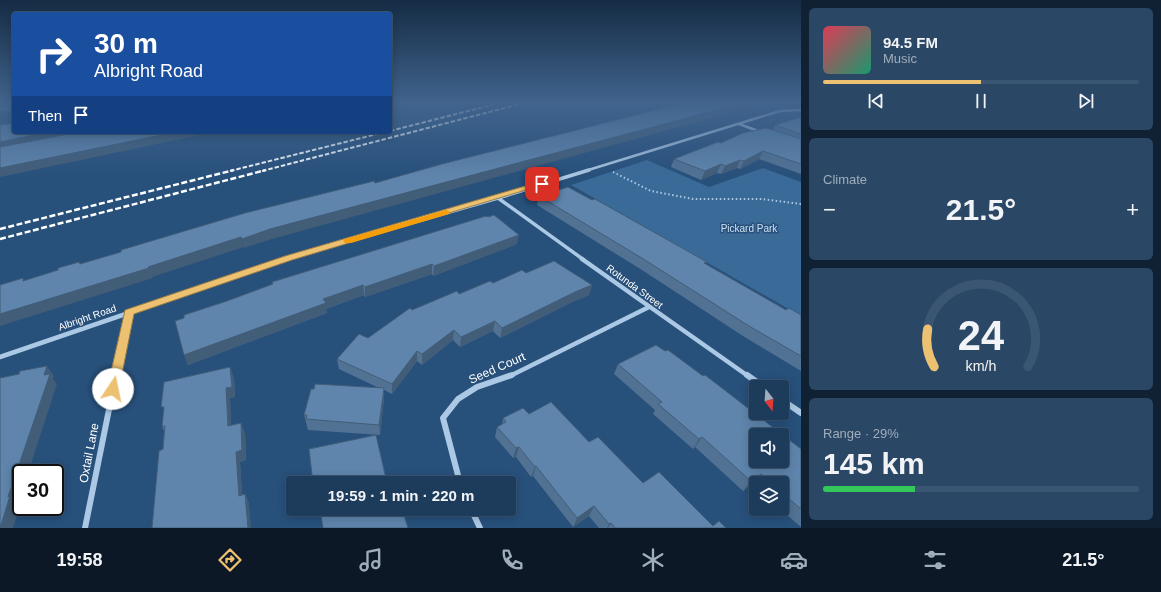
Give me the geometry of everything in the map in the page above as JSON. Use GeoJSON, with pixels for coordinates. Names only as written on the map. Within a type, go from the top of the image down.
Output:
{"type":"FeatureCollection","features":[{"type":"Feature","properties":{"kind":"street","name":"Albright Road"},"geometry":{"type":"LineString","coordinates":[[0,357],[288,258],[498,198],[727,128]]}},
{"type":"Feature","properties":{"kind":"street"},"geometry":{"type":"LineString","coordinates":[[749,128],[766,134]]}},
{"type":"Feature","properties":{"kind":"street","name":"Rotunda Street"},"geometry":{"type":"LineString","coordinates":[[498,198],[648,307],[754,380]]}},
{"type":"Feature","properties":{"kind":"street","name":"Seed Court"},"geometry":{"type":"LineString","coordinates":[[458,476],[443,418],[458,399],[477,387],[504,379],[648,307]]}},
{"type":"Feature","properties":{"kind":"street","name":"Oxtail Lane"},"geometry":{"type":"LineString","coordinates":[[85,528],[129,312]]}},
{"type":"Feature","properties":{"kind":"street"},"geometry":{"type":"LineString","coordinates":[[789,405],[801,413]]}},
{"type":"Feature","properties":{"kind":"street"},"geometry":{"type":"LineString","coordinates":[[474,516],[480,528]]}},
{"type":"Feature","properties":{"kind":"path"},"geometry":{"type":"LineString","coordinates":[[601,166],[651,191],[702,200],[762,199],[801,204]]}},
{"type":"Feature","properties":{"kind":"green space","name":"Pickard Park"},"geometry":{"type":"Polygon","coordinates":[[[647,160],[709,187],[763,168],[801,182],[801,316],[571,185],[647,160]]]}},
{"type":"Feature","properties":{"kind":"building"},"geometry":{"type":"Polygon","coordinates":[[[0,128],[12,128],[12,134],[40,134],[0,142],[0,128]]]}},
{"type":"Feature","properties":{"kind":"building"},"geometry":{"type":"Polygon","coordinates":[[[586,128],[651,128],[270,229],[242,239],[241,237],[148,267],[149,268],[0,314],[0,285],[23,278],[23,281],[58,270],[58,268],[79,262],[80,264],[121,252],[121,250],[245,213],[374,181],[375,183],[442,164],[586,128]]]}},
{"type":"Feature","properties":{"kind":"building"},"geometry":{"type":"Polygon","coordinates":[[[766,128],[801,139],[801,164],[763,151],[744,161],[740,160],[725,166],[721,164],[705,171],[674,159],[718,142],[721,143],[743,133],[766,128]]]}},
{"type":"Feature","properties":{"kind":"building"},"geometry":{"type":"Polygon","coordinates":[[[783,128],[801,128],[801,134],[783,128]]]}},
{"type":"Feature","properties":{"kind":"building"},"geometry":{"type":"Polygon","coordinates":[[[68,134],[166,134],[0,168],[0,147],[68,134]]]}},
{"type":"Feature","properties":{"kind":"building"},"geometry":{"type":"Polygon","coordinates":[[[568,187],[592,200],[595,199],[707,262],[704,263],[786,310],[789,308],[801,315],[801,356],[749,326],[645,260],[539,196],[568,187]]]}},
{"type":"Feature","properties":{"kind":"building"},"geometry":{"type":"Polygon","coordinates":[[[494,215],[519,235],[434,266],[432,264],[365,287],[363,285],[323,299],[326,303],[184,355],[175,321],[184,318],[184,315],[273,284],[272,282],[486,216],[488,217],[494,215]]]}},
{"type":"Feature","properties":{"kind":"building"},"geometry":{"type":"Polygon","coordinates":[[[554,261],[592,285],[502,328],[495,321],[461,337],[454,330],[422,354],[417,351],[392,384],[337,359],[359,334],[368,338],[410,308],[412,310],[457,291],[459,294],[490,281],[493,283],[522,270],[526,273],[554,261]]]}},
{"type":"Feature","properties":{"kind":"building"},"geometry":{"type":"Polygon","coordinates":[[[656,345],[665,351],[668,350],[703,376],[705,375],[749,409],[749,420],[763,420],[774,428],[749,428],[749,468],[789,468],[789,440],[801,449],[801,509],[789,499],[789,476],[763,476],[761,474],[758,476],[749,476],[749,479],[702,437],[699,439],[658,404],[662,402],[618,364],[656,345]]]}},
{"type":"Feature","properties":{"kind":"building"},"geometry":{"type":"Polygon","coordinates":[[[47,366],[44,375],[50,374],[19,464],[12,464],[12,485],[8,497],[10,496],[0,528],[0,378],[19,374],[20,371],[47,366]]]}},
{"type":"Feature","properties":{"kind":"building"},"geometry":{"type":"Polygon","coordinates":[[[230,367],[232,387],[226,388],[228,426],[241,423],[242,450],[236,452],[239,496],[245,494],[248,528],[152,528],[159,451],[163,449],[165,426],[162,426],[164,407],[161,407],[164,382],[230,367]]]}},
{"type":"Feature","properties":{"kind":"building"},"geometry":{"type":"Polygon","coordinates":[[[315,384],[384,388],[379,425],[306,419],[307,415],[304,415],[311,389],[314,389],[315,384]]]}},
{"type":"Feature","properties":{"kind":"building"},"geometry":{"type":"Polygon","coordinates":[[[551,402],[589,442],[598,437],[643,483],[659,472],[713,526],[719,521],[726,528],[615,528],[611,523],[609,524],[594,506],[577,518],[536,466],[535,467],[519,447],[516,448],[497,427],[506,422],[503,418],[523,408],[529,414],[551,402]]]}},
{"type":"Feature","properties":{"kind":"building"},"geometry":{"type":"Polygon","coordinates":[[[376,435],[385,476],[312,476],[309,449],[376,435]]]}},
{"type":"Feature","properties":{"kind":"building"},"geometry":{"type":"Polygon","coordinates":[[[321,516],[404,516],[408,528],[323,528],[321,516]]]}},
{"type":"Feature","properties":{"kind":"railway"},"geometry":{"type":"LineString","coordinates":[[392,130],[403,128]]}},
{"type":"Feature","properties":{"kind":"railway"},"geometry":{"type":"LineString","coordinates":[[262,171],[429,128]]}},
{"type":"Feature","properties":{"kind":"railway"},"geometry":{"type":"LineString","coordinates":[[230,171],[377,134]]}},
{"type":"Feature","properties":{"kind":"railway"},"geometry":{"type":"LineString","coordinates":[[0,229],[234,170]]}},
{"type":"Feature","properties":{"kind":"railway"},"geometry":{"type":"LineString","coordinates":[[0,239],[266,170]]}},
{"type":"Feature","properties":{"kind":"slow traffic"},"geometry":{"type":"LineString","coordinates":[[348,241],[446,213]]}},
{"type":"Feature","properties":{"kind":"route"},"geometry":{"type":"LineString","coordinates":[[113,389],[129,312],[288,258],[542,184]]}}]}
